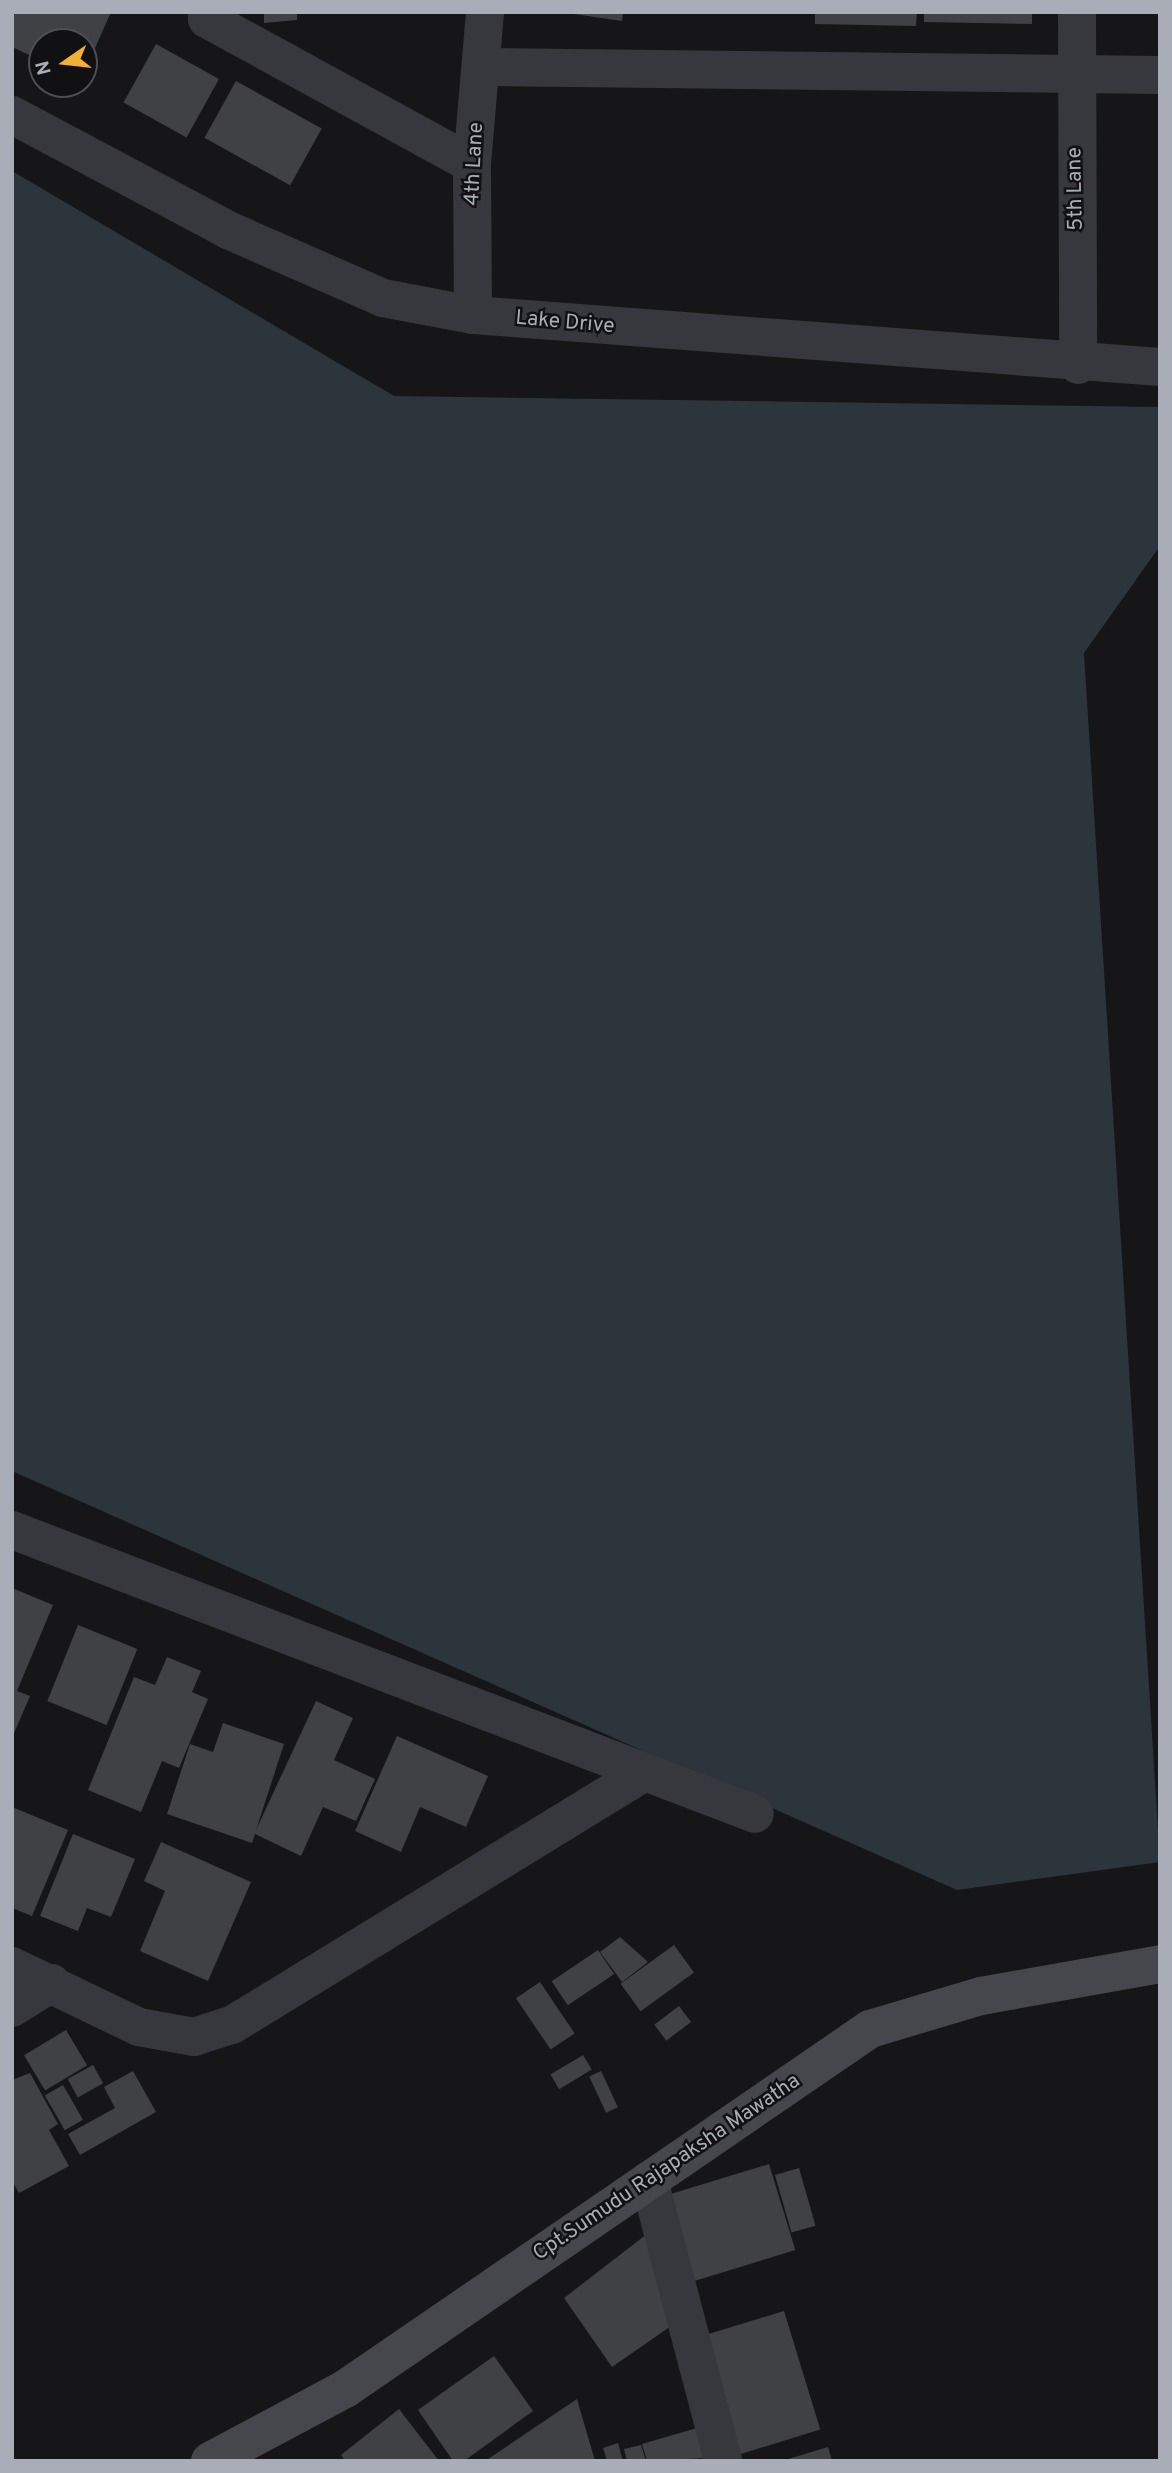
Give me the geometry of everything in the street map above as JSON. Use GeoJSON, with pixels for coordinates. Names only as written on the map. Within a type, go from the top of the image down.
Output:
{"type":"FeatureCollection","features":[{"type":"Feature","properties":{"kind":"main road","name":"Cpt.Sumudu Rajapaksha Mawatha"},"geometry":{"type":"LineString","coordinates":[[210,2461],[345,2389],[870,2029],[981,1996],[1160,1964]]}},
{"type":"Feature","properties":{"kind":"street"},"geometry":{"type":"LineString","coordinates":[[207,12],[207,19],[472,164]]}},
{"type":"Feature","properties":{"kind":"street","name":"4th Lane"},"geometry":{"type":"LineString","coordinates":[[473,315],[472,164],[485,12]]}},
{"type":"Feature","properties":{"kind":"street","name":"5th Lane"},"geometry":{"type":"LineString","coordinates":[[1077,12],[1074,75],[1078,365]]}},
{"type":"Feature","properties":{"kind":"street"},"geometry":{"type":"LineString","coordinates":[[482,67],[1160,75]]}},
{"type":"Feature","properties":{"kind":"street","name":"Lake Drive"},"geometry":{"type":"LineString","coordinates":[[12,115],[228,230],[371,293],[473,315],[1078,365],[1160,368]]}},
{"type":"Feature","properties":{"kind":"street"},"geometry":{"type":"LineString","coordinates":[[12,1530],[755,1814]]}},
{"type":"Feature","properties":{"kind":"street"},"geometry":{"type":"LineString","coordinates":[[12,1966],[139,2027],[194,2037],[232,2025],[645,1772]]}},
{"type":"Feature","properties":{"kind":"street"},"geometry":{"type":"LineString","coordinates":[[12,2008],[52,1983]]}},
{"type":"Feature","properties":{"kind":"street"},"geometry":{"type":"LineString","coordinates":[[649,2180],[723,2461]]}},
{"type":"Feature","properties":{"kind":"shaded area"},"geometry":{"type":"Polygon","coordinates":[[[12,171],[394,396],[1160,407],[1160,546],[1084,653],[1160,1862],[957,1890],[12,1471],[12,171]]]}},
{"type":"Feature","properties":{"kind":"building"},"geometry":{"type":"Polygon","coordinates":[[[12,12],[111,12],[98,41],[98,28],[28,28],[28,54],[12,47],[12,12]]]}},
{"type":"Feature","properties":{"kind":"building"},"geometry":{"type":"Polygon","coordinates":[[[264,12],[297,12],[297,20],[264,23],[264,12]]]}},
{"type":"Feature","properties":{"kind":"building"},"geometry":{"type":"Polygon","coordinates":[[[560,12],[623,12],[622,21],[560,12]]]}},
{"type":"Feature","properties":{"kind":"building"},"geometry":{"type":"Polygon","coordinates":[[[815,12],[917,12],[916,26],[815,24],[815,12]]]}},
{"type":"Feature","properties":{"kind":"building"},"geometry":{"type":"Polygon","coordinates":[[[924,12],[1032,12],[1032,24],[924,22],[924,12]]]}},
{"type":"Feature","properties":{"kind":"building"},"geometry":{"type":"Polygon","coordinates":[[[156,44],[219,79],[186,138],[124,103],[156,44]]]}},
{"type":"Feature","properties":{"kind":"building"},"geometry":{"type":"Polygon","coordinates":[[[236,81],[322,129],[290,185],[204,138],[236,81]]]}},
{"type":"Feature","properties":{"kind":"building"},"geometry":{"type":"Polygon","coordinates":[[[12,1588],[53,1605],[17,1691],[30,1696],[12,1738],[12,1588]]]}},
{"type":"Feature","properties":{"kind":"building"},"geometry":{"type":"Polygon","coordinates":[[[78,1625],[137,1649],[107,1725],[47,1701],[78,1625]]]}},
{"type":"Feature","properties":{"kind":"building"},"geometry":{"type":"Polygon","coordinates":[[[167,1657],[201,1671],[192,1692],[208,1699],[179,1768],[162,1761],[141,1812],[88,1790],[134,1677],[155,1685],[167,1657]]]}},
{"type":"Feature","properties":{"kind":"building"},"geometry":{"type":"Polygon","coordinates":[[[316,1701],[353,1718],[334,1760],[375,1779],[356,1821],[323,1807],[301,1856],[255,1834],[252,1843],[167,1814],[190,1744],[213,1752],[223,1723],[284,1744],[256,1830],[316,1701]]]}},
{"type":"Feature","properties":{"kind":"building"},"geometry":{"type":"Polygon","coordinates":[[[397,1736],[488,1776],[466,1827],[420,1807],[401,1852],[355,1831],[397,1736]]]}},
{"type":"Feature","properties":{"kind":"building"},"geometry":{"type":"Polygon","coordinates":[[[12,1807],[68,1830],[32,1916],[12,1908],[12,1807]]]}},
{"type":"Feature","properties":{"kind":"building"},"geometry":{"type":"Polygon","coordinates":[[[73,1834],[135,1859],[111,1917],[87,1908],[78,1931],[40,1916],[73,1834]]]}},
{"type":"Feature","properties":{"kind":"building"},"geometry":{"type":"Polygon","coordinates":[[[161,1842],[251,1882],[208,1981],[140,1951],[165,1891],[144,1881],[161,1842]]]}},
{"type":"Feature","properties":{"kind":"building"},"geometry":{"type":"Polygon","coordinates":[[[620,1937],[648,1962],[622,1982],[600,1952],[620,1937]]]}},
{"type":"Feature","properties":{"kind":"building"},"geometry":{"type":"Polygon","coordinates":[[[674,1945],[694,1973],[641,2011],[621,1984],[674,1945]]]}},
{"type":"Feature","properties":{"kind":"building"},"geometry":{"type":"Polygon","coordinates":[[[598,1950],[614,1974],[568,2005],[552,1981],[598,1950]]]}},
{"type":"Feature","properties":{"kind":"building"},"geometry":{"type":"Polygon","coordinates":[[[540,1982],[575,2033],[551,2050],[516,1998],[540,1982]]]}},
{"type":"Feature","properties":{"kind":"building"},"geometry":{"type":"Polygon","coordinates":[[[679,2006],[691,2022],[666,2041],[654,2025],[679,2006]]]}},
{"type":"Feature","properties":{"kind":"building"},"geometry":{"type":"Polygon","coordinates":[[[66,2030],[87,2065],[45,2090],[24,2055],[66,2030]]]}},
{"type":"Feature","properties":{"kind":"building"},"geometry":{"type":"Polygon","coordinates":[[[583,2055],[592,2070],[559,2089],[550,2075],[583,2055]]]}},
{"type":"Feature","properties":{"kind":"building"},"geometry":{"type":"Polygon","coordinates":[[[93,2065],[103,2083],[78,2097],[68,2079],[93,2065]]]}},
{"type":"Feature","properties":{"kind":"building"},"geometry":{"type":"Polygon","coordinates":[[[133,2071],[156,2112],[80,2155],[68,2134],[115,2108],[104,2087],[133,2071]]]}},
{"type":"Feature","properties":{"kind":"building"},"geometry":{"type":"Polygon","coordinates":[[[601,2071],[618,2107],[606,2113],[589,2076],[601,2071]]]}},
{"type":"Feature","properties":{"kind":"building"},"geometry":{"type":"Polygon","coordinates":[[[30,2073],[58,2124],[49,2130],[69,2166],[19,2193],[12,2181],[12,2080],[30,2073]]]}},
{"type":"Feature","properties":{"kind":"building"},"geometry":{"type":"Polygon","coordinates":[[[63,2085],[83,2120],[65,2130],[45,2096],[63,2085]]]}},
{"type":"Feature","properties":{"kind":"building"},"geometry":{"type":"Polygon","coordinates":[[[769,2164],[795,2250],[692,2282],[666,2196],[769,2164]]]}},
{"type":"Feature","properties":{"kind":"building"},"geometry":{"type":"Polygon","coordinates":[[[799,2168],[816,2226],[792,2233],[775,2175],[799,2168]]]}},
{"type":"Feature","properties":{"kind":"building"},"geometry":{"type":"Polygon","coordinates":[[[647,2234],[674,2324],[612,2367],[564,2298],[647,2234]]]}},
{"type":"Feature","properties":{"kind":"building"},"geometry":{"type":"Polygon","coordinates":[[[784,2311],[820,2430],[740,2454],[704,2336],[784,2311]]]}},
{"type":"Feature","properties":{"kind":"building"},"geometry":{"type":"Polygon","coordinates":[[[494,2356],[533,2411],[464,2461],[453,2461],[418,2410],[494,2356]]]}},
{"type":"Feature","properties":{"kind":"building"},"geometry":{"type":"Polygon","coordinates":[[[577,2399],[595,2461],[485,2461],[577,2399]]]}},
{"type":"Feature","properties":{"kind":"building"},"geometry":{"type":"Polygon","coordinates":[[[399,2409],[439,2461],[345,2461],[341,2455],[399,2409]]]}},
{"type":"Feature","properties":{"kind":"building"},"geometry":{"type":"Polygon","coordinates":[[[697,2428],[706,2458],[647,2461],[642,2444],[697,2428]]]}},
{"type":"Feature","properties":{"kind":"building"},"geometry":{"type":"Polygon","coordinates":[[[618,2443],[623,2461],[607,2461],[603,2448],[618,2443]]]}},
{"type":"Feature","properties":{"kind":"building"},"geometry":{"type":"Polygon","coordinates":[[[641,2445],[646,2461],[627,2461],[624,2449],[641,2445]]]}},
{"type":"Feature","properties":{"kind":"building"},"geometry":{"type":"Polygon","coordinates":[[[828,2447],[832,2461],[785,2461],[785,2460],[828,2447]]]}}]}
